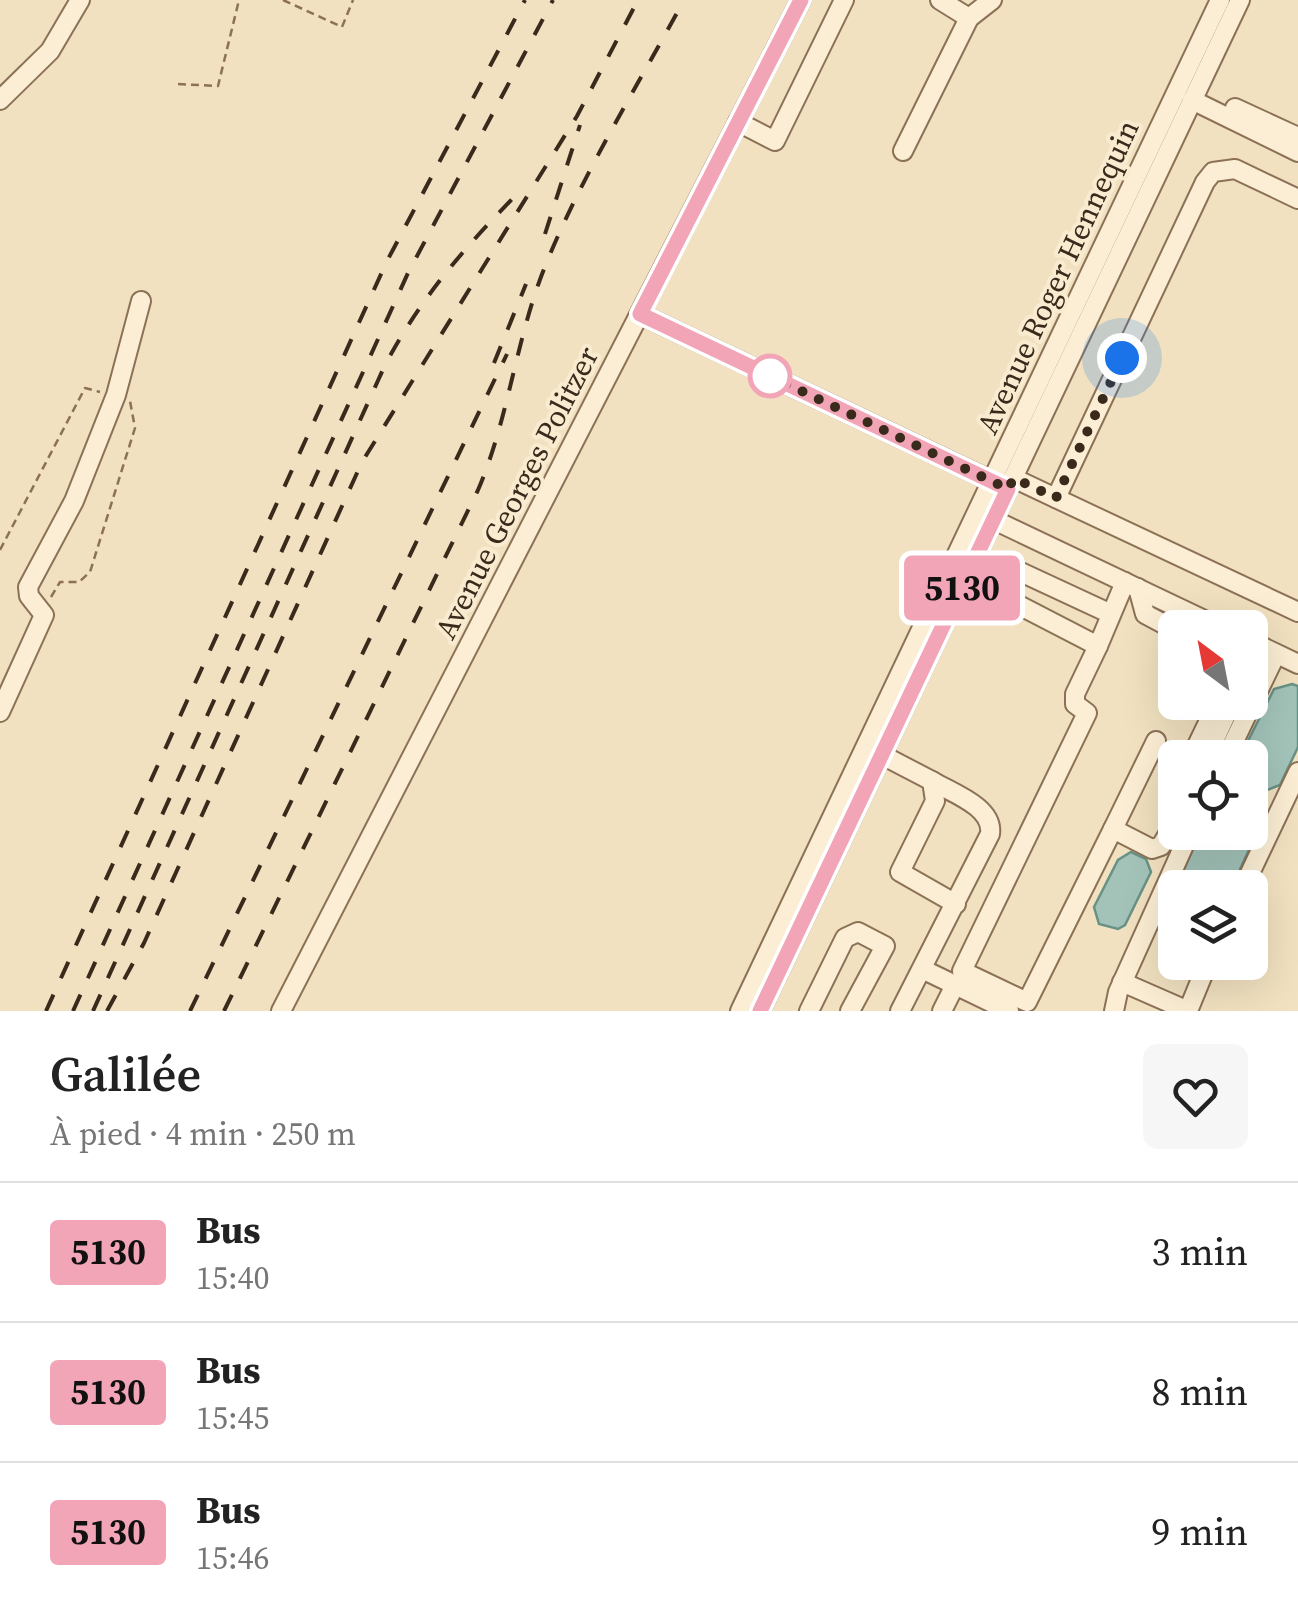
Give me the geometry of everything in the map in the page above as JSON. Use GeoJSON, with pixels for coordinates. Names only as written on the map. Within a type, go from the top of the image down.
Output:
{"type":"FeatureCollection","features":[{"type":"Feature","properties":{"kind":"street"},"geometry":{"type":"LineString","coordinates":[[0,100],[50,51],[80,0]]}},
{"type":"Feature","properties":{"kind":"street","name":"Avenue Georges Politzer"},"geometry":{"type":"LineString","coordinates":[[282,1011],[801,0]]}},
{"type":"Feature","properties":{"kind":"street"},"geometry":{"type":"LineString","coordinates":[[738,122],[775,141],[844,0]]}},
{"type":"Feature","properties":{"kind":"street"},"geometry":{"type":"LineString","coordinates":[[940,0],[969,18]]}},
{"type":"Feature","properties":{"kind":"street"},"geometry":{"type":"LineString","coordinates":[[903,151],[969,18],[992,0]]}},
{"type":"Feature","properties":{"kind":"street","name":"Avenue Roger Hennequin"},"geometry":{"type":"LineString","coordinates":[[760,1011],[994,520],[1004,483],[1220,0]]}},
{"type":"Feature","properties":{"kind":"street","name":"Avenue Roger Hennequin"},"geometry":{"type":"LineString","coordinates":[[740,1011],[1240,0]]}},
{"type":"Feature","properties":{"kind":"street"},"geometry":{"type":"LineString","coordinates":[[1194,96],[1298,137]]}},
{"type":"Feature","properties":{"kind":"street"},"geometry":{"type":"LineString","coordinates":[[1194,96],[1298,152]]}},
{"type":"Feature","properties":{"kind":"street"},"geometry":{"type":"LineString","coordinates":[[1056,498],[1212,172],[1235,168],[1298,199]]}},
{"type":"Feature","properties":{"kind":"street"},"geometry":{"type":"LineString","coordinates":[[0,712],[44,616],[29,596],[28,587],[74,502],[116,395],[141,301]]}},
{"type":"Feature","properties":{"kind":"street"},"geometry":{"type":"LineString","coordinates":[[640,314],[1004,483],[1056,498],[1298,612]]}},
{"type":"Feature","properties":{"kind":"street"},"geometry":{"type":"LineString","coordinates":[[994,520],[1185,610]]}},
{"type":"Feature","properties":{"kind":"street"},"geometry":{"type":"LineString","coordinates":[[1098,646],[1001,596],[1014,569],[1111,614]]}},
{"type":"Feature","properties":{"kind":"street"},"geometry":{"type":"LineString","coordinates":[[1132,585],[1111,614],[1075,694],[1075,704],[1087,714],[962,970],[1027,1002],[1156,741]]}},
{"type":"Feature","properties":{"kind":"street"},"geometry":{"type":"LineString","coordinates":[[1132,585],[1145,614],[1158,621]]}},
{"type":"Feature","properties":{"kind":"street"},"geometry":{"type":"LineString","coordinates":[[1268,650],[1298,664]]}},
{"type":"Feature","properties":{"kind":"street"},"geometry":{"type":"LineString","coordinates":[[882,754],[986,814],[992,826],[900,1011]]}},
{"type":"Feature","properties":{"kind":"street"},"geometry":{"type":"LineString","coordinates":[[1252,870],[1298,772]]}},
{"type":"Feature","properties":{"kind":"street"},"geometry":{"type":"LineString","coordinates":[[932,781],[936,801],[900,872],[956,904]]}},
{"type":"Feature","properties":{"kind":"street"},"geometry":{"type":"LineString","coordinates":[[1113,829],[1152,849],[1158,847]]}},
{"type":"Feature","properties":{"kind":"street"},"geometry":{"type":"LineString","coordinates":[[1118,1010],[1122,982],[1182,850]]}},
{"type":"Feature","properties":{"kind":"street"},"geometry":{"type":"LineString","coordinates":[[809,1011],[845,938],[858,932],[885,946],[850,1011]]}},
{"type":"Feature","properties":{"kind":"street"},"geometry":{"type":"LineString","coordinates":[[922,969],[1009,1011]]}},
{"type":"Feature","properties":{"kind":"street"},"geometry":{"type":"LineString","coordinates":[[1122,982],[1187,1010],[1200,980]]}},
{"type":"Feature","properties":{"kind":"street"},"geometry":{"type":"LineString","coordinates":[[942,1011],[955,985]]}},
{"type":"Feature","properties":{"kind":"path"},"geometry":{"type":"LineString","coordinates":[[178,84],[218,86],[239,0]]}},
{"type":"Feature","properties":{"kind":"path"},"geometry":{"type":"LineString","coordinates":[[283,0],[342,27],[353,0]]}},
{"type":"Feature","properties":{"kind":"water"},"geometry":{"type":"Polygon","coordinates":[[[1298,686],[1298,747],[1280,785],[1268,790],[1268,740],[1248,740],[1258,720],[1268,720],[1268,701],[1274,689],[1298,686]]]}},
{"type":"Feature","properties":{"kind":"water"},"geometry":{"type":"Polygon","coordinates":[[[1192,850],[1249,850],[1240,870],[1184,870],[1192,850]]]}},
{"type":"Feature","properties":{"kind":"water"},"geometry":{"type":"Polygon","coordinates":[[[1131,852],[1146,859],[1151,872],[1125,925],[1118,929],[1099,924],[1094,907],[1118,860],[1131,852]]]}},
{"type":"Feature","properties":{"kind":"railway"},"geometry":{"type":"LineString","coordinates":[[46,1011],[387,261],[525,0]]}},
{"type":"Feature","properties":{"kind":"railway"},"geometry":{"type":"LineString","coordinates":[[73,1011],[408,273],[553,0]]}},
{"type":"Feature","properties":{"kind":"railway"},"geometry":{"type":"LineString","coordinates":[[107,1011],[144,943],[362,462],[577,116],[638,0]]}},
{"type":"Feature","properties":{"kind":"railway"},"geometry":{"type":"LineString","coordinates":[[224,1011],[478,490],[489,463],[527,320],[561,230],[684,0]]}},
{"type":"Feature","properties":{"kind":"railway"},"geometry":{"type":"LineString","coordinates":[[545,234],[580,125]]}},
{"type":"Feature","properties":{"kind":"railway"},"geometry":{"type":"LineString","coordinates":[[93,1011],[385,365],[446,273],[519,192]]}},
{"type":"Feature","properties":{"kind":"railway"},"geometry":{"type":"LineString","coordinates":[[494,363],[526,284]]}},
{"type":"Feature","properties":{"kind":"railway"},"geometry":{"type":"LineString","coordinates":[[190,1011],[507,354]]}},
{"type":"Feature","properties":{"kind":"bus line","name":"5130"},"geometry":{"type":"LineString","coordinates":[[760,1011],[1008,489],[640,314],[801,0]]}},
{"type":"Feature","properties":{"kind":"route"},"geometry":{"type":"LineString","coordinates":[[770,376],[1008,489],[1014,478],[1056,498],[1122,358]]}}]}
